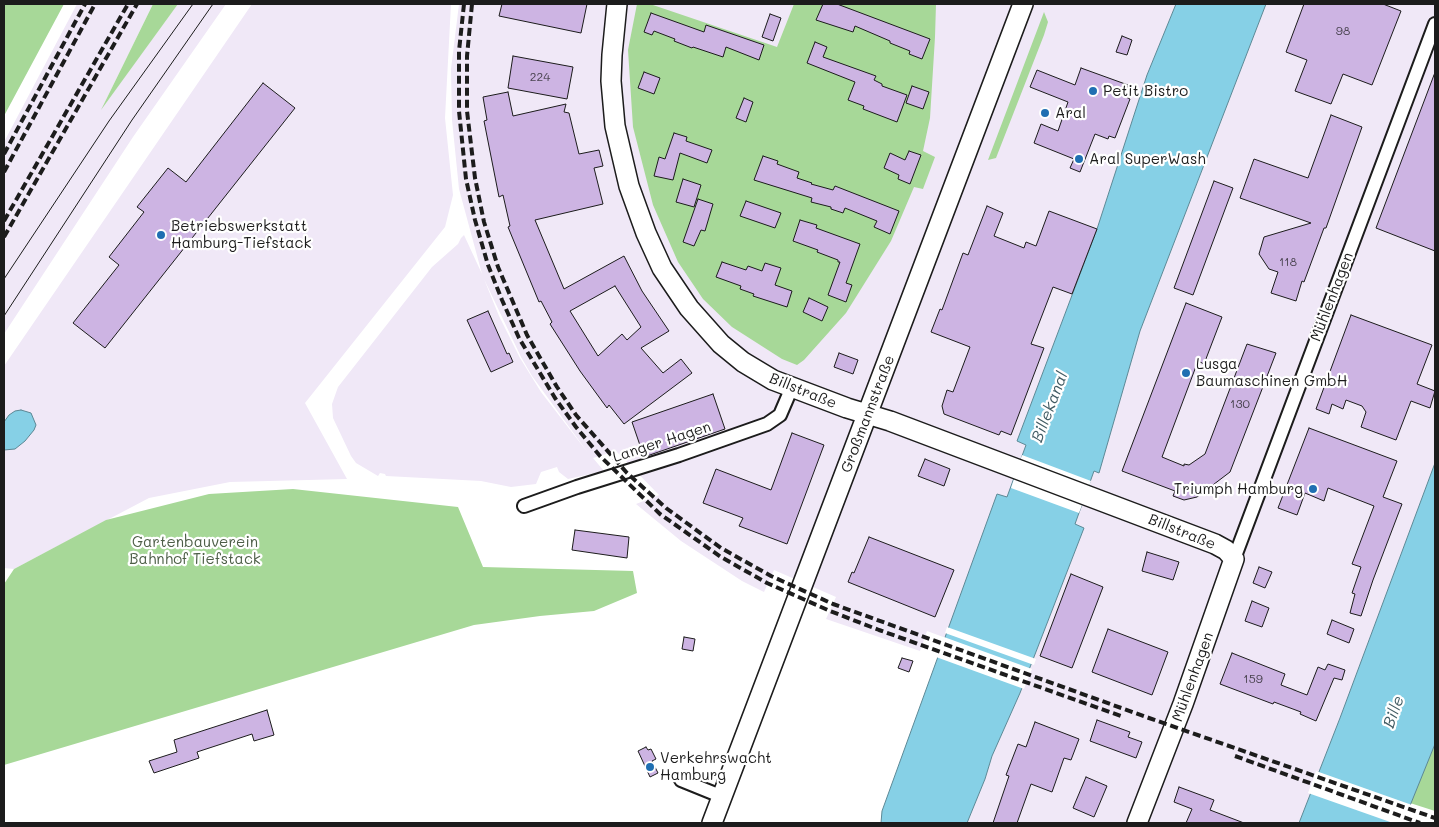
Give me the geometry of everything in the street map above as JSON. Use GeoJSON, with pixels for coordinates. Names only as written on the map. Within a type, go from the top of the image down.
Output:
{"type":"FeatureCollection","features":[{"type":"Feature","properties":{"kind":"street","name":"Billstraße"},"geometry":{"type":"LineString","coordinates":[[617,4],[611,72],[615,126],[629,186],[646,233],[662,268],[688,308],[714,338],[743,362],[773,380],[847,408],[890,421],[1215,544],[1226,550],[1234,559]]}},
{"type":"Feature","properties":{"kind":"street","name":"Großmannstraße"},"geometry":{"type":"LineString","coordinates":[[712,823],[1023,4]]}},
{"type":"Feature","properties":{"kind":"street","name":"Mühlenhagen"},"geometry":{"type":"LineString","coordinates":[[1137,823],[1183,704],[1234,559],[1435,24]]}},
{"type":"Feature","properties":{"kind":"street","name":"Langer Hagen"},"geometry":{"type":"LineString","coordinates":[[524,506],[767,424],[780,415],[792,387]]}},
{"type":"Feature","properties":{"kind":"street"},"geometry":{"type":"LineString","coordinates":[[681,780],[723,797]]}},
{"type":"Feature","properties":{"kind":"shaded area"},"geometry":{"type":"Polygon","coordinates":[[[77,4],[153,4],[103,106],[178,4],[226,4],[133,137],[4,334],[4,142],[77,4]]]}},
{"type":"Feature","properties":{"kind":"shaded area"},"geometry":{"type":"Polygon","coordinates":[[[252,4],[451,4],[445,118],[453,195],[445,227],[305,403],[347,479],[230,482],[149,498],[14,569],[4,568],[4,366],[252,4]]]}},
{"type":"Feature","properties":{"kind":"shaded area"},"geometry":{"type":"Polygon","coordinates":[[[459,4],[1176,4],[1147,75],[1097,229],[1017,441],[1026,445],[1007,498],[997,494],[946,638],[927,631],[920,651],[826,619],[836,597],[774,570],[764,592],[742,581],[681,541],[636,504],[659,495],[616,451],[593,458],[604,471],[568,479],[559,472],[557,467],[541,472],[536,484],[511,487],[481,481],[386,476],[380,473],[378,476],[356,463],[333,418],[332,404],[338,387],[432,267],[458,244],[464,235],[482,274],[459,189],[452,120],[451,69],[459,4]],[[484,279],[499,316],[520,358],[541,392],[588,453],[532,376],[484,279]]]}},
{"type":"Feature","properties":{"kind":"shaded area"},"geometry":{"type":"Polygon","coordinates":[[[1266,4],[1435,4],[1435,463],[1299,823],[967,823],[1084,528],[1075,524],[1094,471],[1099,472],[1140,331],[1266,4]]]}},
{"type":"Feature","properties":{"kind":"green space"},"geometry":{"type":"Polygon","coordinates":[[[4,4],[64,4],[4,116],[4,4]]]}},
{"type":"Feature","properties":{"kind":"green space"},"geometry":{"type":"Polygon","coordinates":[[[153,4],[178,4],[101,110],[153,4]]]}},
{"type":"Feature","properties":{"kind":"green space"},"geometry":{"type":"Polygon","coordinates":[[[637,4],[650,4],[777,47],[794,4],[936,4],[930,118],[923,151],[935,157],[923,189],[914,187],[891,241],[846,313],[804,360],[797,365],[782,359],[732,327],[703,299],[678,262],[653,205],[633,127],[628,50],[637,4]]]}},
{"type":"Feature","properties":{"kind":"green space"},"geometry":{"type":"Polygon","coordinates":[[[1044,12],[1048,22],[1044,35],[996,158],[988,160],[1044,12]]]}},
{"type":"Feature","properties":{"kind":"green space","name":"Gartenbauverein Bahnhof Tiefstack"},"geometry":{"type":"Polygon","coordinates":[[[293,489],[458,507],[483,567],[633,571],[637,593],[594,611],[474,625],[4,765],[4,584],[14,569],[106,520],[209,494],[293,489]]]}},
{"type":"Feature","properties":{"kind":"green space"},"geometry":{"type":"Polygon","coordinates":[[[1435,744],[1435,811],[1410,803],[1435,744]]]}},
{"type":"Feature","properties":{"kind":"water","name":"Billekanal"},"geometry":{"type":"Polygon","coordinates":[[[1176,4],[1266,4],[1140,331],[1099,473],[1094,471],[1075,524],[1084,528],[967,823],[881,823],[882,811],[997,494],[1007,497],[1026,445],[1017,441],[1097,229],[1147,75],[1176,4]]]}},
{"type":"Feature","properties":{"kind":"water"},"geometry":{"type":"Polygon","coordinates":[[[21,410],[31,413],[36,425],[34,430],[15,449],[4,450],[4,422],[9,415],[21,410]]]}},
{"type":"Feature","properties":{"kind":"water","name":"Bille"},"geometry":{"type":"Polygon","coordinates":[[[1435,463],[1435,744],[1403,823],[1299,823],[1340,718],[1435,463]]]}},
{"type":"Feature","properties":{"kind":"pier"},"geometry":{"type":"Polygon","coordinates":[[[1022,455],[1091,481],[1079,513],[1011,488],[1022,455]]]}},
{"type":"Feature","properties":{"kind":"pier"},"geometry":{"type":"Polygon","coordinates":[[[947,627],[1036,659],[1034,665],[945,633],[947,627]]]}},
{"type":"Feature","properties":{"kind":"pier"},"geometry":{"type":"Polygon","coordinates":[[[944,637],[1032,669],[1024,689],[936,657],[944,637]]]}},
{"type":"Feature","properties":{"kind":"pier"},"geometry":{"type":"Polygon","coordinates":[[[1316,771],[1412,805],[1405,823],[1393,823],[1308,793],[1316,771]]]}},
{"type":"Feature","properties":{"kind":"building"},"geometry":{"type":"Polygon","coordinates":[[[502,4],[587,4],[581,33],[499,16],[502,4]]]}},
{"type":"Feature","properties":{"kind":"building"},"geometry":{"type":"Polygon","coordinates":[[[823,4],[837,4],[930,39],[922,59],[909,54],[910,51],[890,43],[890,41],[855,26],[853,32],[816,20],[823,4]]]}},
{"type":"Feature","properties":{"kind":"building"},"geometry":{"type":"Polygon","coordinates":[[[1304,4],[1383,4],[1401,11],[1372,85],[1343,74],[1331,104],[1295,91],[1307,60],[1286,52],[1304,4]]]}},
{"type":"Feature","properties":{"kind":"building"},"geometry":{"type":"Polygon","coordinates":[[[651,13],[704,32],[706,25],[764,45],[759,60],[726,47],[723,57],[692,48],[654,31],[652,35],[644,32],[651,13]]]}},
{"type":"Feature","properties":{"kind":"building"},"geometry":{"type":"Polygon","coordinates":[[[770,14],[781,18],[773,41],[762,37],[770,14]]]}},
{"type":"Feature","properties":{"kind":"building"},"geometry":{"type":"Polygon","coordinates":[[[1122,36],[1132,40],[1127,55],[1116,52],[1122,36]]]}},
{"type":"Feature","properties":{"kind":"building"},"geometry":{"type":"Polygon","coordinates":[[[815,42],[827,47],[823,57],[876,76],[874,80],[882,84],[882,86],[907,95],[897,122],[863,109],[864,106],[848,100],[855,82],[807,63],[815,42]]]}},
{"type":"Feature","properties":{"kind":"building"},"geometry":{"type":"Polygon","coordinates":[[[513,56],[573,67],[567,99],[508,88],[513,56]]]}},
{"type":"Feature","properties":{"kind":"building"},"geometry":{"type":"Polygon","coordinates":[[[1081,68],[1128,85],[1124,96],[1130,99],[1115,138],[1109,136],[1108,139],[1095,134],[1080,172],[1070,168],[1074,159],[1034,143],[1041,124],[1058,131],[1068,102],[1030,87],[1037,70],[1075,85],[1081,68]]]}},
{"type":"Feature","properties":{"kind":"building"},"geometry":{"type":"Polygon","coordinates":[[[644,72],[660,78],[654,94],[638,88],[644,72]]]}},
{"type":"Feature","properties":{"kind":"building"},"geometry":{"type":"Polygon","coordinates":[[[1435,75],[1435,251],[1376,228],[1435,75]]]}},
{"type":"Feature","properties":{"kind":"building","name":"Betriebswerkstatt Hamburg-Tiefstack"},"geometry":{"type":"Polygon","coordinates":[[[263,83],[295,108],[105,348],[73,323],[119,265],[109,257],[144,212],[137,207],[168,168],[186,182],[263,83]]]}},
{"type":"Feature","properties":{"kind":"building"},"geometry":{"type":"Polygon","coordinates":[[[912,86],[929,92],[923,109],[906,103],[912,86]]]}},
{"type":"Feature","properties":{"kind":"building"},"geometry":{"type":"Polygon","coordinates":[[[508,92],[513,116],[566,104],[564,112],[569,113],[579,154],[599,150],[603,166],[594,168],[603,204],[535,220],[564,289],[624,256],[642,291],[669,331],[641,348],[663,373],[681,359],[692,373],[624,424],[609,405],[607,408],[580,371],[550,324],[552,322],[541,301],[539,302],[508,227],[510,226],[503,195],[499,197],[484,121],[487,120],[483,97],[508,92]],[[615,286],[570,311],[598,356],[622,334],[627,340],[641,327],[615,286]]]}},
{"type":"Feature","properties":{"kind":"building"},"geometry":{"type":"Polygon","coordinates":[[[744,98],[753,102],[746,122],[736,118],[744,98]]]}},
{"type":"Feature","properties":{"kind":"building"},"geometry":{"type":"Polygon","coordinates":[[[1331,115],[1362,127],[1326,228],[1324,228],[1304,282],[1302,281],[1296,301],[1271,293],[1278,272],[1269,269],[1259,254],[1264,237],[1311,223],[1240,198],[1254,159],[1308,178],[1331,115]]]}},
{"type":"Feature","properties":{"kind":"building"},"geometry":{"type":"Polygon","coordinates":[[[674,133],[687,137],[686,141],[712,150],[707,163],[680,153],[673,180],[654,176],[659,157],[665,159],[674,133]]]}},
{"type":"Feature","properties":{"kind":"building"},"geometry":{"type":"Polygon","coordinates":[[[909,151],[921,155],[910,184],[898,179],[899,175],[884,168],[890,153],[905,160],[909,151]]]}},
{"type":"Feature","properties":{"kind":"building"},"geometry":{"type":"Polygon","coordinates":[[[763,156],[778,161],[777,164],[799,172],[797,178],[811,184],[833,190],[835,186],[899,211],[890,234],[874,227],[877,221],[845,208],[843,213],[831,209],[831,207],[811,202],[812,198],[754,180],[763,156]]]}},
{"type":"Feature","properties":{"kind":"building"},"geometry":{"type":"Polygon","coordinates":[[[683,179],[701,185],[694,207],[676,202],[683,179]]]}},
{"type":"Feature","properties":{"kind":"building"},"geometry":{"type":"Polygon","coordinates":[[[1214,181],[1233,188],[1193,295],[1174,288],[1214,181]]]}},
{"type":"Feature","properties":{"kind":"building"},"geometry":{"type":"Polygon","coordinates":[[[698,199],[713,204],[705,231],[701,230],[694,246],[683,242],[698,199]]]}},
{"type":"Feature","properties":{"kind":"building"},"geometry":{"type":"Polygon","coordinates":[[[746,201],[781,213],[775,228],[740,216],[746,201]]]}},
{"type":"Feature","properties":{"kind":"building"},"geometry":{"type":"Polygon","coordinates":[[[987,206],[1003,213],[994,236],[1024,248],[1026,242],[1036,246],[1049,211],[1097,229],[1072,294],[1053,287],[1031,344],[1044,348],[1011,435],[1001,431],[999,435],[944,414],[942,406],[947,390],[953,392],[970,347],[931,332],[940,309],[942,310],[963,253],[968,255],[987,206]]]}},
{"type":"Feature","properties":{"kind":"building"},"geometry":{"type":"Polygon","coordinates":[[[800,220],[817,225],[816,228],[860,244],[846,283],[852,285],[846,302],[828,295],[840,262],[817,252],[818,250],[793,241],[800,220]]]}},
{"type":"Feature","properties":{"kind":"building"},"geometry":{"type":"Polygon","coordinates":[[[722,262],[746,270],[748,266],[762,271],[765,263],[781,268],[775,285],[792,291],[787,307],[753,296],[754,294],[740,289],[741,286],[716,277],[722,262]]]}},
{"type":"Feature","properties":{"kind":"building"},"geometry":{"type":"Polygon","coordinates":[[[809,298],[828,307],[822,321],[803,312],[809,298]]]}},
{"type":"Feature","properties":{"kind":"building"},"geometry":{"type":"Polygon","coordinates":[[[1186,303],[1222,317],[1204,364],[1198,361],[1162,457],[1184,466],[1184,464],[1189,465],[1205,454],[1247,344],[1276,353],[1230,472],[1197,497],[1184,500],[1173,496],[1175,491],[1122,471],[1186,303]]]}},
{"type":"Feature","properties":{"kind":"building"},"geometry":{"type":"Polygon","coordinates":[[[488,311],[507,354],[509,353],[513,362],[491,372],[467,320],[488,311]]]}},
{"type":"Feature","properties":{"kind":"building"},"geometry":{"type":"Polygon","coordinates":[[[1351,315],[1432,345],[1417,384],[1435,391],[1430,408],[1411,401],[1396,440],[1361,427],[1366,412],[1362,406],[1346,400],[1343,409],[1332,404],[1329,414],[1316,409],[1351,315]]]}},
{"type":"Feature","properties":{"kind":"building"},"geometry":{"type":"Polygon","coordinates":[[[839,353],[858,360],[853,374],[834,367],[839,353]]]}},
{"type":"Feature","properties":{"kind":"building"},"geometry":{"type":"Polygon","coordinates":[[[713,394],[725,429],[644,457],[632,422],[713,394]]]}},
{"type":"Feature","properties":{"kind":"building"},"geometry":{"type":"Polygon","coordinates":[[[1309,428],[1397,461],[1383,497],[1402,504],[1361,616],[1350,613],[1355,594],[1352,593],[1361,567],[1352,564],[1374,506],[1328,488],[1324,501],[1305,493],[1297,515],[1278,508],[1309,428]]]}},
{"type":"Feature","properties":{"kind":"building"},"geometry":{"type":"Polygon","coordinates":[[[792,433],[824,445],[787,544],[739,526],[743,518],[703,503],[716,469],[771,490],[792,433]]]}},
{"type":"Feature","properties":{"kind":"building"},"geometry":{"type":"Polygon","coordinates":[[[925,459],[950,469],[944,486],[918,476],[925,459]]]}},
{"type":"Feature","properties":{"kind":"building"},"geometry":{"type":"Polygon","coordinates":[[[575,530],[629,537],[627,558],[572,550],[575,530]]]}},
{"type":"Feature","properties":{"kind":"building"},"geometry":{"type":"Polygon","coordinates":[[[869,537],[954,570],[935,617],[848,582],[852,572],[854,573],[869,537]]]}},
{"type":"Feature","properties":{"kind":"building"},"geometry":{"type":"Polygon","coordinates":[[[1147,552],[1179,562],[1173,580],[1142,571],[1147,552]]]}},
{"type":"Feature","properties":{"kind":"building"},"geometry":{"type":"Polygon","coordinates":[[[1259,567],[1272,572],[1265,588],[1253,583],[1259,567]]]}},
{"type":"Feature","properties":{"kind":"building"},"geometry":{"type":"Polygon","coordinates":[[[1071,574],[1103,587],[1072,668],[1040,656],[1071,574]]]}},
{"type":"Feature","properties":{"kind":"building"},"geometry":{"type":"Polygon","coordinates":[[[1252,601],[1269,608],[1262,627],[1245,621],[1252,601]]]}},
{"type":"Feature","properties":{"kind":"building"},"geometry":{"type":"Polygon","coordinates":[[[1332,620],[1354,629],[1349,643],[1327,634],[1332,620]]]}},
{"type":"Feature","properties":{"kind":"building"},"geometry":{"type":"Polygon","coordinates":[[[1108,629],[1168,652],[1152,695],[1092,672],[1108,629]]]}},
{"type":"Feature","properties":{"kind":"building"},"geometry":{"type":"Polygon","coordinates":[[[684,637],[695,639],[693,651],[682,649],[684,637]]]}},
{"type":"Feature","properties":{"kind":"building"},"geometry":{"type":"Polygon","coordinates":[[[1232,653],[1285,674],[1281,685],[1307,695],[1318,667],[1325,670],[1328,664],[1345,670],[1342,680],[1334,678],[1316,721],[1300,714],[1301,712],[1274,702],[1273,704],[1220,684],[1232,653]]]}},
{"type":"Feature","properties":{"kind":"building"},"geometry":{"type":"Polygon","coordinates":[[[902,658],[913,661],[909,672],[898,668],[902,658]]]}},
{"type":"Feature","properties":{"kind":"building"},"geometry":{"type":"Polygon","coordinates":[[[267,710],[274,735],[254,741],[252,734],[197,752],[199,758],[154,773],[149,761],[177,752],[174,740],[267,710]]]}},
{"type":"Feature","properties":{"kind":"building"},"geometry":{"type":"Polygon","coordinates":[[[1097,720],[1130,732],[1128,737],[1142,742],[1136,758],[1090,741],[1097,720]]]}},
{"type":"Feature","properties":{"kind":"building"},"geometry":{"type":"Polygon","coordinates":[[[1035,722],[1079,739],[1071,760],[1064,758],[1052,792],[1031,784],[1017,823],[993,823],[1009,776],[1006,775],[1018,744],[1026,747],[1035,722]]]}},
{"type":"Feature","properties":{"kind":"building","name":"Verkehrswacht Hamburg"},"geometry":{"type":"Polygon","coordinates":[[[646,747],[648,750],[651,749],[656,759],[652,761],[658,773],[650,777],[638,751],[646,747]]]}},
{"type":"Feature","properties":{"kind":"building"},"geometry":{"type":"Polygon","coordinates":[[[1086,777],[1107,786],[1094,817],[1073,808],[1086,777]]]}},
{"type":"Feature","properties":{"kind":"building"},"geometry":{"type":"Polygon","coordinates":[[[1179,787],[1214,800],[1210,810],[1244,823],[1186,823],[1192,809],[1174,802],[1179,787]]]}},
{"type":"Feature","properties":{"kind":"tram line"},"geometry":{"type":"LineString","coordinates":[[4,279],[109,121],[193,4]]}},
{"type":"Feature","properties":{"kind":"tram line"},"geometry":{"type":"LineString","coordinates":[[4,316],[132,120],[213,4]]}},
{"type":"Feature","properties":{"kind":"railway"},"geometry":{"type":"LineString","coordinates":[[4,154],[85,4]]}},
{"type":"Feature","properties":{"kind":"railway"},"geometry":{"type":"LineString","coordinates":[[4,172],[95,4]]}},
{"type":"Feature","properties":{"kind":"railway"},"geometry":{"type":"LineString","coordinates":[[4,221],[128,4]]}},
{"type":"Feature","properties":{"kind":"railway"},"geometry":{"type":"LineString","coordinates":[[4,237],[137,4]]}},
{"type":"Feature","properties":{"kind":"railway"},"geometry":{"type":"LineString","coordinates":[[464,4],[459,51],[459,111],[466,179],[488,265],[519,338],[555,398],[600,456],[660,514],[721,557],[767,583],[879,630],[1121,716]]}},
{"type":"Feature","properties":{"kind":"railway"},"geometry":{"type":"LineString","coordinates":[[472,4],[467,56],[467,111],[475,178],[484,222],[498,267],[527,335],[557,387],[576,415],[627,473],[666,508],[721,548],[771,576],[833,604],[1149,718],[1435,818]]}},
{"type":"Feature","properties":{"kind":"railway"},"geometry":{"type":"LineString","coordinates":[[1235,756],[1420,823]]}},
{"type":"Feature","properties":{"kind":"place","name":"Petit Bistro"},"geometry":{"type":"Point","coordinates":[1093,91]}},
{"type":"Feature","properties":{"kind":"place","name":"Aral"},"geometry":{"type":"Point","coordinates":[1045,113]}},
{"type":"Feature","properties":{"kind":"place","name":"Aral SuperWash"},"geometry":{"type":"Point","coordinates":[1079,159]}},
{"type":"Feature","properties":{"kind":"place","name":"Betriebswerkstatt Hamburg-Tiefstack"},"geometry":{"type":"Point","coordinates":[161,235]}},
{"type":"Feature","properties":{"kind":"place","name":"Lusga Baumaschinen GmbH"},"geometry":{"type":"Point","coordinates":[1186,373]}},
{"type":"Feature","properties":{"kind":"place","name":"Triumph Hamburg"},"geometry":{"type":"Point","coordinates":[1313,489]}},
{"type":"Feature","properties":{"kind":"place","name":"Verkehrswacht Hamburg"},"geometry":{"type":"Point","coordinates":[650,767]}}]}
